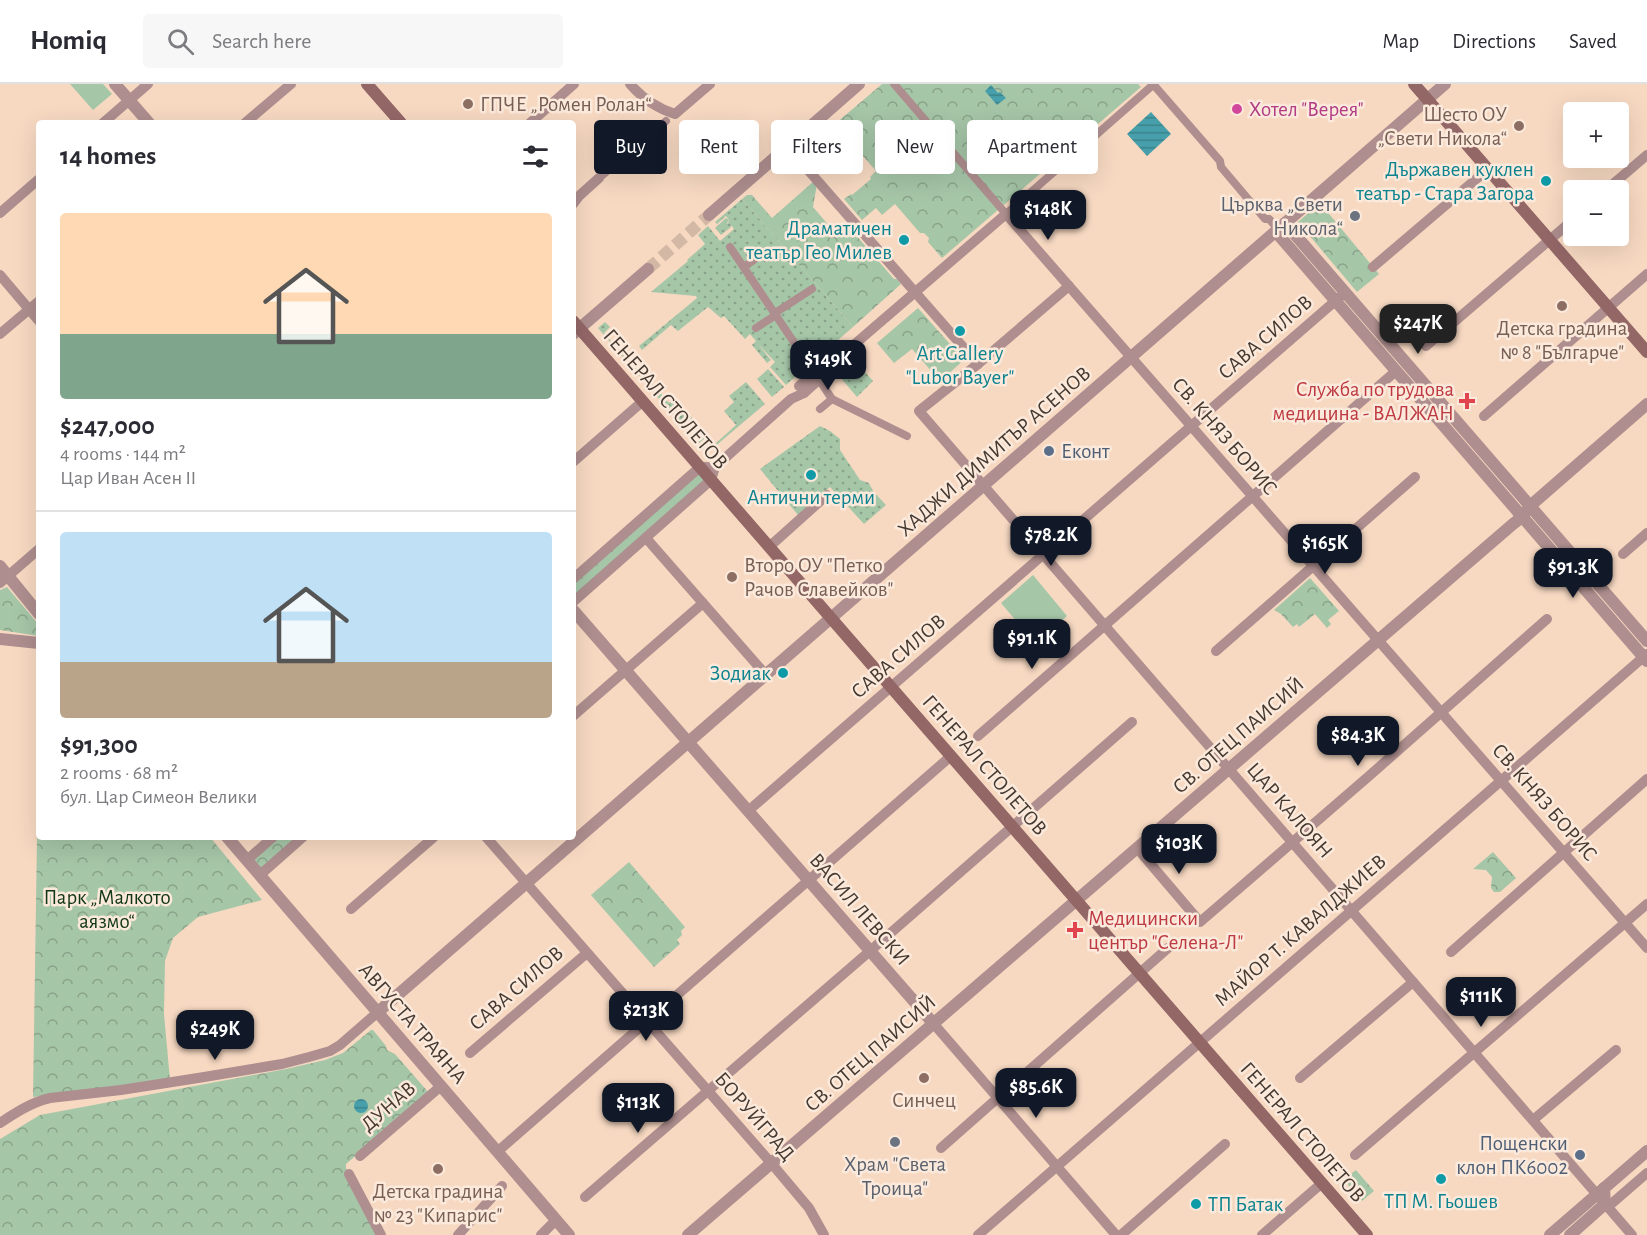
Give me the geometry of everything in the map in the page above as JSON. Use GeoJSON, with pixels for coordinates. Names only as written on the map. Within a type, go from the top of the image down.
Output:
{"type":"FeatureCollection","features":[{"type":"Feature","properties":{"kind":"main road"},"geometry":{"type":"LineString","coordinates":[[367,84],[398,120]]}},
{"type":"Feature","properties":{"kind":"main road"},"geometry":{"type":"LineString","coordinates":[[1414,84],[1647,352]]}},
{"type":"Feature","properties":{"kind":"main road","name":"ГЕНЕРАЛ СТОЛЕТОВ"},"geometry":{"type":"LineString","coordinates":[[576,329],[700,467],[1367,1235]]}},
{"type":"Feature","properties":{"kind":"street"},"geometry":{"type":"LineString","coordinates":[[115,84],[146,120]]}},
{"type":"Feature","properties":{"kind":"street"},"geometry":{"type":"LineString","coordinates":[[106,120],[148,84]]}},
{"type":"Feature","properties":{"kind":"street"},"geometry":{"type":"LineString","coordinates":[[249,120],[291,84]]}},
{"type":"Feature","properties":{"kind":"street"},"geometry":{"type":"LineString","coordinates":[[533,120],[574,84]]}},
{"type":"Feature","properties":{"kind":"street"},"geometry":{"type":"LineString","coordinates":[[630,84],[643,98],[670,118]]}},
{"type":"Feature","properties":{"kind":"street"},"geometry":{"type":"LineString","coordinates":[[576,200],[710,84]]}},
{"type":"Feature","properties":{"kind":"street"},"geometry":{"type":"LineString","coordinates":[[817,120],[859,84]]}},
{"type":"Feature","properties":{"kind":"street","name":"СВ. КНЯЗ БОРИС"},"geometry":{"type":"LineString","coordinates":[[894,84],[1647,948]]}},
{"type":"Feature","properties":{"kind":"street"},"geometry":{"type":"LineString","coordinates":[[576,599],[711,480],[715,467],[802,389],[1154,84],[1220,161],[1221,167],[1265,219],[1269,219],[1280,228],[1530,506],[1647,641]]}},
{"type":"Feature","properties":{"kind":"street","name":"ХАДЖИ ДИМИТЪР АСЕНОВ"},"geometry":{"type":"LineString","coordinates":[[576,839],[1445,84]]}},
{"type":"Feature","properties":{"kind":"street"},"geometry":{"type":"LineString","coordinates":[[1618,180],[1647,155]]}},
{"type":"Feature","properties":{"kind":"street"},"geometry":{"type":"LineString","coordinates":[[709,215],[771,160]]}},
{"type":"Feature","properties":{"kind":"street"},"geometry":{"type":"LineString","coordinates":[[1373,267],[1488,169]]}},
{"type":"Feature","properties":{"kind":"street"},"geometry":{"type":"LineString","coordinates":[[811,174],[978,364],[1069,286]]}},
{"type":"Feature","properties":{"kind":"street"},"geometry":{"type":"LineString","coordinates":[[0,213],[36,182]]}},
{"type":"Feature","properties":{"kind":"street"},"geometry":{"type":"LineString","coordinates":[[1426,346],[1563,228]]}},
{"type":"Feature","properties":{"kind":"street"},"geometry":{"type":"LineString","coordinates":[[730,247],[832,399],[907,436]]}},
{"type":"Feature","properties":{"kind":"street"},"geometry":{"type":"LineString","coordinates":[[744,267],[759,256]]}},
{"type":"Feature","properties":{"kind":"street"},"geometry":{"type":"LineString","coordinates":[[576,327],[648,269]]}},
{"type":"Feature","properties":{"kind":"street"},"geometry":{"type":"LineString","coordinates":[[1484,417],[1647,274]]}},
{"type":"Feature","properties":{"kind":"street"},"geometry":{"type":"LineString","coordinates":[[0,275],[36,317]]}},
{"type":"Feature","properties":{"kind":"street"},"geometry":{"type":"LineString","coordinates":[[756,328],[812,289]]}},
{"type":"Feature","properties":{"kind":"street"},"geometry":{"type":"LineString","coordinates":[[1340,297],[1396,371],[1646,657]]}},
{"type":"Feature","properties":{"kind":"street","name":"САВА СИЛОВ"},"geometry":{"type":"LineString","coordinates":[[748,811],[1340,297]]}},
{"type":"Feature","properties":{"kind":"street"},"geometry":{"type":"LineString","coordinates":[[0,334],[36,303]]}},
{"type":"Feature","properties":{"kind":"street","name":"ЦАР КАЛОЯН"},"geometry":{"type":"LineString","coordinates":[[978,364],[919,411],[1474,1053],[1602,1195],[1632,1235]]}},
{"type":"Feature","properties":{"kind":"street"},"geometry":{"type":"LineString","coordinates":[[978,736],[1396,371]]}},
{"type":"Feature","properties":{"kind":"street"},"geometry":{"type":"LineString","coordinates":[[820,409],[832,399]]}},
{"type":"Feature","properties":{"kind":"street"},"geometry":{"type":"LineString","coordinates":[[576,459],[642,401]]}},
{"type":"Feature","properties":{"kind":"street","name":"СВ. ОТЕЦ ПАИСИЙ"},"geometry":{"type":"LineString","coordinates":[[688,1235],[1522,517],[1530,506],[1647,404]]}},
{"type":"Feature","properties":{"kind":"street"},"geometry":{"type":"LineString","coordinates":[[576,576],[700,467],[715,467]]}},
{"type":"Feature","properties":{"kind":"street"},"geometry":{"type":"LineString","coordinates":[[1216,651],[1415,477]]}},
{"type":"Feature","properties":{"kind":"street"},"geometry":{"type":"LineString","coordinates":[[769,547],[826,495]]}},
{"type":"Feature","properties":{"kind":"street"},"geometry":{"type":"LineString","coordinates":[[1623,554],[1647,533]]}},
{"type":"Feature","properties":{"kind":"street"},"geometry":{"type":"LineString","coordinates":[[646,538],[766,675]]}},
{"type":"Feature","properties":{"kind":"street"},"geometry":{"type":"LineString","coordinates":[[36,551],[3,575],[36,611]]}},
{"type":"Feature","properties":{"kind":"street"},"geometry":{"type":"LineString","coordinates":[[576,713],[703,603]]}},
{"type":"Feature","properties":{"kind":"street","name":"ВАСИЛ ЛЕВСКИ"},"geometry":{"type":"LineString","coordinates":[[576,613],[1116,1235]]}},
{"type":"Feature","properties":{"kind":"street"},"geometry":{"type":"LineString","coordinates":[[1137,848],[1200,922],[1547,620]]}},
{"type":"Feature","properties":{"kind":"street"},"geometry":{"type":"LineString","coordinates":[[0,639],[36,643]]}},
{"type":"Feature","properties":{"kind":"street","name":"МАЙОР Т. КАВАЛДЖИЕВ"},"geometry":{"type":"LineString","coordinates":[[978,1235],[1646,657]]}},
{"type":"Feature","properties":{"kind":"street"},"geometry":{"type":"LineString","coordinates":[[585,1197],[1132,722]]}},
{"type":"Feature","properties":{"kind":"street"},"geometry":{"type":"LineString","coordinates":[[497,1152],[951,756]]}},
{"type":"Feature","properties":{"kind":"street"},"geometry":{"type":"LineString","coordinates":[[1451,952],[1647,779]]}},
{"type":"Feature","properties":{"kind":"street","name":"АВГУСТА ТРАЯНА"},"geometry":{"type":"LineString","coordinates":[[230,840],[569,1235]]}},
{"type":"Feature","properties":{"kind":"street"},"geometry":{"type":"LineString","coordinates":[[247,860],[270,840]]}},
{"type":"Feature","properties":{"kind":"street"},"geometry":{"type":"LineString","coordinates":[[260,875],[300,840]]}},
{"type":"Feature","properties":{"kind":"street"},"geometry":{"type":"LineString","coordinates":[[351,909],[431,840]]}},
{"type":"Feature","properties":{"kind":"street","name":"БОРУЙГРАД"},"geometry":{"type":"LineString","coordinates":[[489,840],[772,1164],[809,1208],[824,1235]]}},
{"type":"Feature","properties":{"kind":"street","name":"ХАДЖИ ДИМИТЪР АСЕНОВ"},"geometry":{"type":"LineString","coordinates":[[378,1012],[575,840]]}},
{"type":"Feature","properties":{"kind":"street"},"geometry":{"type":"LineString","coordinates":[[1356,1155],[1647,904]]}},
{"type":"Feature","properties":{"kind":"street"},"geometry":{"type":"LineString","coordinates":[[941,1148],[1168,948]]}},
{"type":"Feature","properties":{"kind":"street","name":"САВА СИЛОВ"},"geometry":{"type":"LineString","coordinates":[[470,1053],[587,953]]}},
{"type":"Feature","properties":{"kind":"street"},"geometry":{"type":"LineString","coordinates":[[1300,1078],[1413,982]]}},
{"type":"Feature","properties":{"kind":"street"},"geometry":{"type":"LineString","coordinates":[[0,1122],[50,1098],[122,1090],[282,1064],[330,1051],[348,1040],[378,1012]]}},
{"type":"Feature","properties":{"kind":"street"},"geometry":{"type":"LineString","coordinates":[[1533,1120],[1616,1050]]}},
{"type":"Feature","properties":{"kind":"street","name":"ДУНАВ"},"geometry":{"type":"LineString","coordinates":[[360,1156],[441,1086]]}},
{"type":"Feature","properties":{"kind":"street"},"geometry":{"type":"LineString","coordinates":[[1121,1235],[1225,1144]]}},
{"type":"Feature","properties":{"kind":"street"},"geometry":{"type":"LineString","coordinates":[[1550,1235],[1602,1195],[1647,1151]]}},
{"type":"Feature","properties":{"kind":"street"},"geometry":{"type":"LineString","coordinates":[[1602,1195],[1610,1205],[1647,1173]]}},
{"type":"Feature","properties":{"kind":"street"},"geometry":{"type":"LineString","coordinates":[[349,1174],[381,1235]]}},
{"type":"Feature","properties":{"kind":"street"},"geometry":{"type":"LineString","coordinates":[[1262,1235],[1322,1183]]}},
{"type":"Feature","properties":{"kind":"street"},"geometry":{"type":"LineString","coordinates":[[458,1235],[502,1186]]}},
{"type":"Feature","properties":{"kind":"street"},"geometry":{"type":"LineString","coordinates":[[1570,1235],[1602,1195]]}},
{"type":"Feature","properties":{"kind":"street"},"geometry":{"type":"LineString","coordinates":[[541,1235],[556,1220]]}},
{"type":"Feature","properties":{"kind":"green space"},"geometry":{"type":"Polygon","coordinates":[[[70,84],[103,84],[112,94],[93,110],[70,84]]]}},
{"type":"Feature","properties":{"kind":"green space"},"geometry":{"type":"Polygon","coordinates":[[[882,84],[1138,84],[1141,87],[1098,124],[1098,120],[967,120],[967,174],[1040,174],[942,258],[928,242],[929,238],[924,233],[920,233],[895,204],[882,215],[876,208],[862,220],[844,199],[871,179],[870,177],[875,172],[875,174],[955,174],[955,120],[875,120],[875,170],[863,156],[863,120],[840,120],[882,84]]]}},
{"type":"Feature","properties":{"kind":"green space"},"geometry":{"type":"Polygon","coordinates":[[[814,181],[817,184],[813,207],[837,235],[848,226],[901,284],[853,327],[742,199],[747,195],[752,195],[772,218],[814,181]]]}},
{"type":"Feature","properties":{"kind":"green space"},"geometry":{"type":"Polygon","coordinates":[[[742,199],[853,327],[786,385],[770,367],[775,362],[758,344],[771,360],[767,363],[752,345],[756,341],[750,334],[745,339],[724,316],[721,318],[708,307],[678,331],[671,325],[642,350],[639,346],[697,298],[696,296],[651,292],[705,244],[698,235],[708,226],[720,241],[734,229],[731,225],[721,235],[715,228],[726,218],[729,220],[726,216],[717,224],[715,222],[742,199]]]}},
{"type":"Feature","properties":{"kind":"green space"},"geometry":{"type":"Polygon","coordinates":[[[1320,203],[1379,274],[1357,292],[1298,222],[1320,203]]]}},
{"type":"Feature","properties":{"kind":"green space"},"geometry":{"type":"Polygon","coordinates":[[[918,308],[964,360],[940,381],[912,349],[894,363],[877,343],[918,308]]]}},
{"type":"Feature","properties":{"kind":"green space"},"geometry":{"type":"Polygon","coordinates":[[[605,322],[610,327],[604,333],[625,357],[631,352],[634,356],[631,359],[669,403],[675,398],[703,431],[701,433],[705,438],[698,444],[598,328],[605,322]]]}},
{"type":"Feature","properties":{"kind":"green space"},"geometry":{"type":"Polygon","coordinates":[[[856,362],[873,381],[857,397],[839,376],[856,362]]]}},
{"type":"Feature","properties":{"kind":"green space"},"geometry":{"type":"Polygon","coordinates":[[[768,369],[784,387],[772,397],[757,379],[768,369]]]}},
{"type":"Feature","properties":{"kind":"green space"},"geometry":{"type":"Polygon","coordinates":[[[746,382],[765,404],[706,454],[701,448],[710,441],[714,445],[736,425],[724,411],[734,402],[729,396],[746,382]]]}},
{"type":"Feature","properties":{"kind":"green space","name":"Антични терми"},"geometry":{"type":"Polygon","coordinates":[[[820,426],[840,439],[840,450],[860,480],[869,483],[886,505],[864,524],[830,487],[798,515],[760,469],[820,426]]]}},
{"type":"Feature","properties":{"kind":"green space"},"geometry":{"type":"Polygon","coordinates":[[[700,467],[711,480],[576,599],[576,576],[700,467]]]}},
{"type":"Feature","properties":{"kind":"green space"},"geometry":{"type":"Polygon","coordinates":[[[1033,575],[1067,616],[1040,640],[1022,620],[1018,623],[1001,603],[1033,575]]]}},
{"type":"Feature","properties":{"kind":"green space"},"geometry":{"type":"Polygon","coordinates":[[[1310,578],[1339,611],[1328,620],[1331,624],[1327,628],[1315,614],[1299,627],[1297,624],[1293,627],[1274,610],[1310,578]]]}},
{"type":"Feature","properties":{"kind":"green space"},"geometry":{"type":"Polygon","coordinates":[[[7,587],[36,621],[36,636],[0,630],[0,590],[7,587]]]}},
{"type":"Feature","properties":{"kind":"green space","name":"Парк „Малкото аязмо“"},"geometry":{"type":"Polygon","coordinates":[[[37,840],[212,840],[262,900],[198,917],[173,938],[165,961],[164,1014],[170,1080],[33,1097],[37,840]]]}},
{"type":"Feature","properties":{"kind":"green space"},"geometry":{"type":"Polygon","coordinates":[[[270,840],[300,840],[260,875],[247,860],[270,840]]]}},
{"type":"Feature","properties":{"kind":"green space"},"geometry":{"type":"Polygon","coordinates":[[[1493,852],[1516,878],[1500,892],[1494,892],[1491,888],[1492,877],[1486,870],[1473,869],[1493,852]]]}},
{"type":"Feature","properties":{"kind":"green space"},"geometry":{"type":"Polygon","coordinates":[[[629,862],[685,927],[677,940],[680,944],[654,967],[591,895],[629,862]]]}},
{"type":"Feature","properties":{"kind":"green space"},"geometry":{"type":"Polygon","coordinates":[[[371,1030],[429,1093],[346,1164],[379,1235],[0,1235],[0,1139],[40,1115],[325,1060],[343,1053],[371,1030]]]}},
{"type":"Feature","properties":{"kind":"green space"},"geometry":{"type":"Polygon","coordinates":[[[1356,1170],[1374,1191],[1362,1201],[1344,1180],[1356,1170]]]}},
{"type":"Feature","properties":{"kind":"water"},"geometry":{"type":"Polygon","coordinates":[[[991,85],[1006,98],[997,105],[985,91],[991,85]]]}},
{"type":"Feature","properties":{"kind":"water"},"geometry":{"type":"Polygon","coordinates":[[[1151,112],[1171,134],[1147,156],[1127,134],[1151,112]]]}},
{"type":"Feature","properties":{"kind":"water"},"geometry":{"type":"Polygon","coordinates":[[[358,1099],[364,1099],[368,1106],[364,1113],[358,1113],[354,1109],[354,1103],[358,1099]]]}},
{"type":"Feature","properties":{"kind":"tunnel"},"geometry":{"type":"LineString","coordinates":[[648,269],[709,215]]}},
{"type":"Feature","properties":{"kind":"place","name":"ГПЧЕ „Ромен Ролан“"},"geometry":{"type":"Point","coordinates":[468,104]}},
{"type":"Feature","properties":{"kind":"place","name":"Хотел \"Верея\""},"geometry":{"type":"Point","coordinates":[1237,109]}},
{"type":"Feature","properties":{"kind":"place","name":"Шесто ОУ „Свети Никола“"},"geometry":{"type":"Point","coordinates":[1519,126]}},
{"type":"Feature","properties":{"kind":"place","name":"Държавен куклен театър - Стара Загора"},"geometry":{"type":"Point","coordinates":[1546,181]}},
{"type":"Feature","properties":{"kind":"place","name":"Църква „Свети Никола“"},"geometry":{"type":"Point","coordinates":[1355,216]}},
{"type":"Feature","properties":{"kind":"place","name":"Драматичен театър Гео Милев"},"geometry":{"type":"Point","coordinates":[904,240]}},
{"type":"Feature","properties":{"kind":"place","name":"Детска градина № 8 \"Българче\""},"geometry":{"type":"Point","coordinates":[1562,306]}},
{"type":"Feature","properties":{"kind":"place","name":"Art Gallery \"Lubor Bayer\""},"geometry":{"type":"Point","coordinates":[960,331]}},
{"type":"Feature","properties":{"kind":"place","name":"Служба по трудова медицина - ВАЛЖАН"},"geometry":{"type":"Point","coordinates":[1467,401]}},
{"type":"Feature","properties":{"kind":"place","name":"Еконт"},"geometry":{"type":"Point","coordinates":[1049,451]}},
{"type":"Feature","properties":{"kind":"place","name":"Антични терми"},"geometry":{"type":"Point","coordinates":[811,475]}},
{"type":"Feature","properties":{"kind":"place","name":"Второ ОУ \"Петко Рачов Славейков\""},"geometry":{"type":"Point","coordinates":[732,577]}},
{"type":"Feature","properties":{"kind":"place","name":"Зодиак"},"geometry":{"type":"Point","coordinates":[783,673]}},
{"type":"Feature","properties":{"kind":"place","name":"Медицински център \"Селена-Л\""},"geometry":{"type":"Point","coordinates":[1075,930]}},
{"type":"Feature","properties":{"kind":"place","name":"Синчец"},"geometry":{"type":"Point","coordinates":[924,1078]}},
{"type":"Feature","properties":{"kind":"place","name":"Храм \"Света Троица\""},"geometry":{"type":"Point","coordinates":[895,1142]}},
{"type":"Feature","properties":{"kind":"place","name":"Пощенски клон ПК6002"},"geometry":{"type":"Point","coordinates":[1580,1155]}},
{"type":"Feature","properties":{"kind":"place","name":"Детска градина № 23 \"Кипарис\""},"geometry":{"type":"Point","coordinates":[438,1169]}},
{"type":"Feature","properties":{"kind":"place","name":"ТП М. Гьошев"},"geometry":{"type":"Point","coordinates":[1441,1179]}},
{"type":"Feature","properties":{"kind":"place","name":"ТП Батак"},"geometry":{"type":"Point","coordinates":[1196,1204]}}]}
